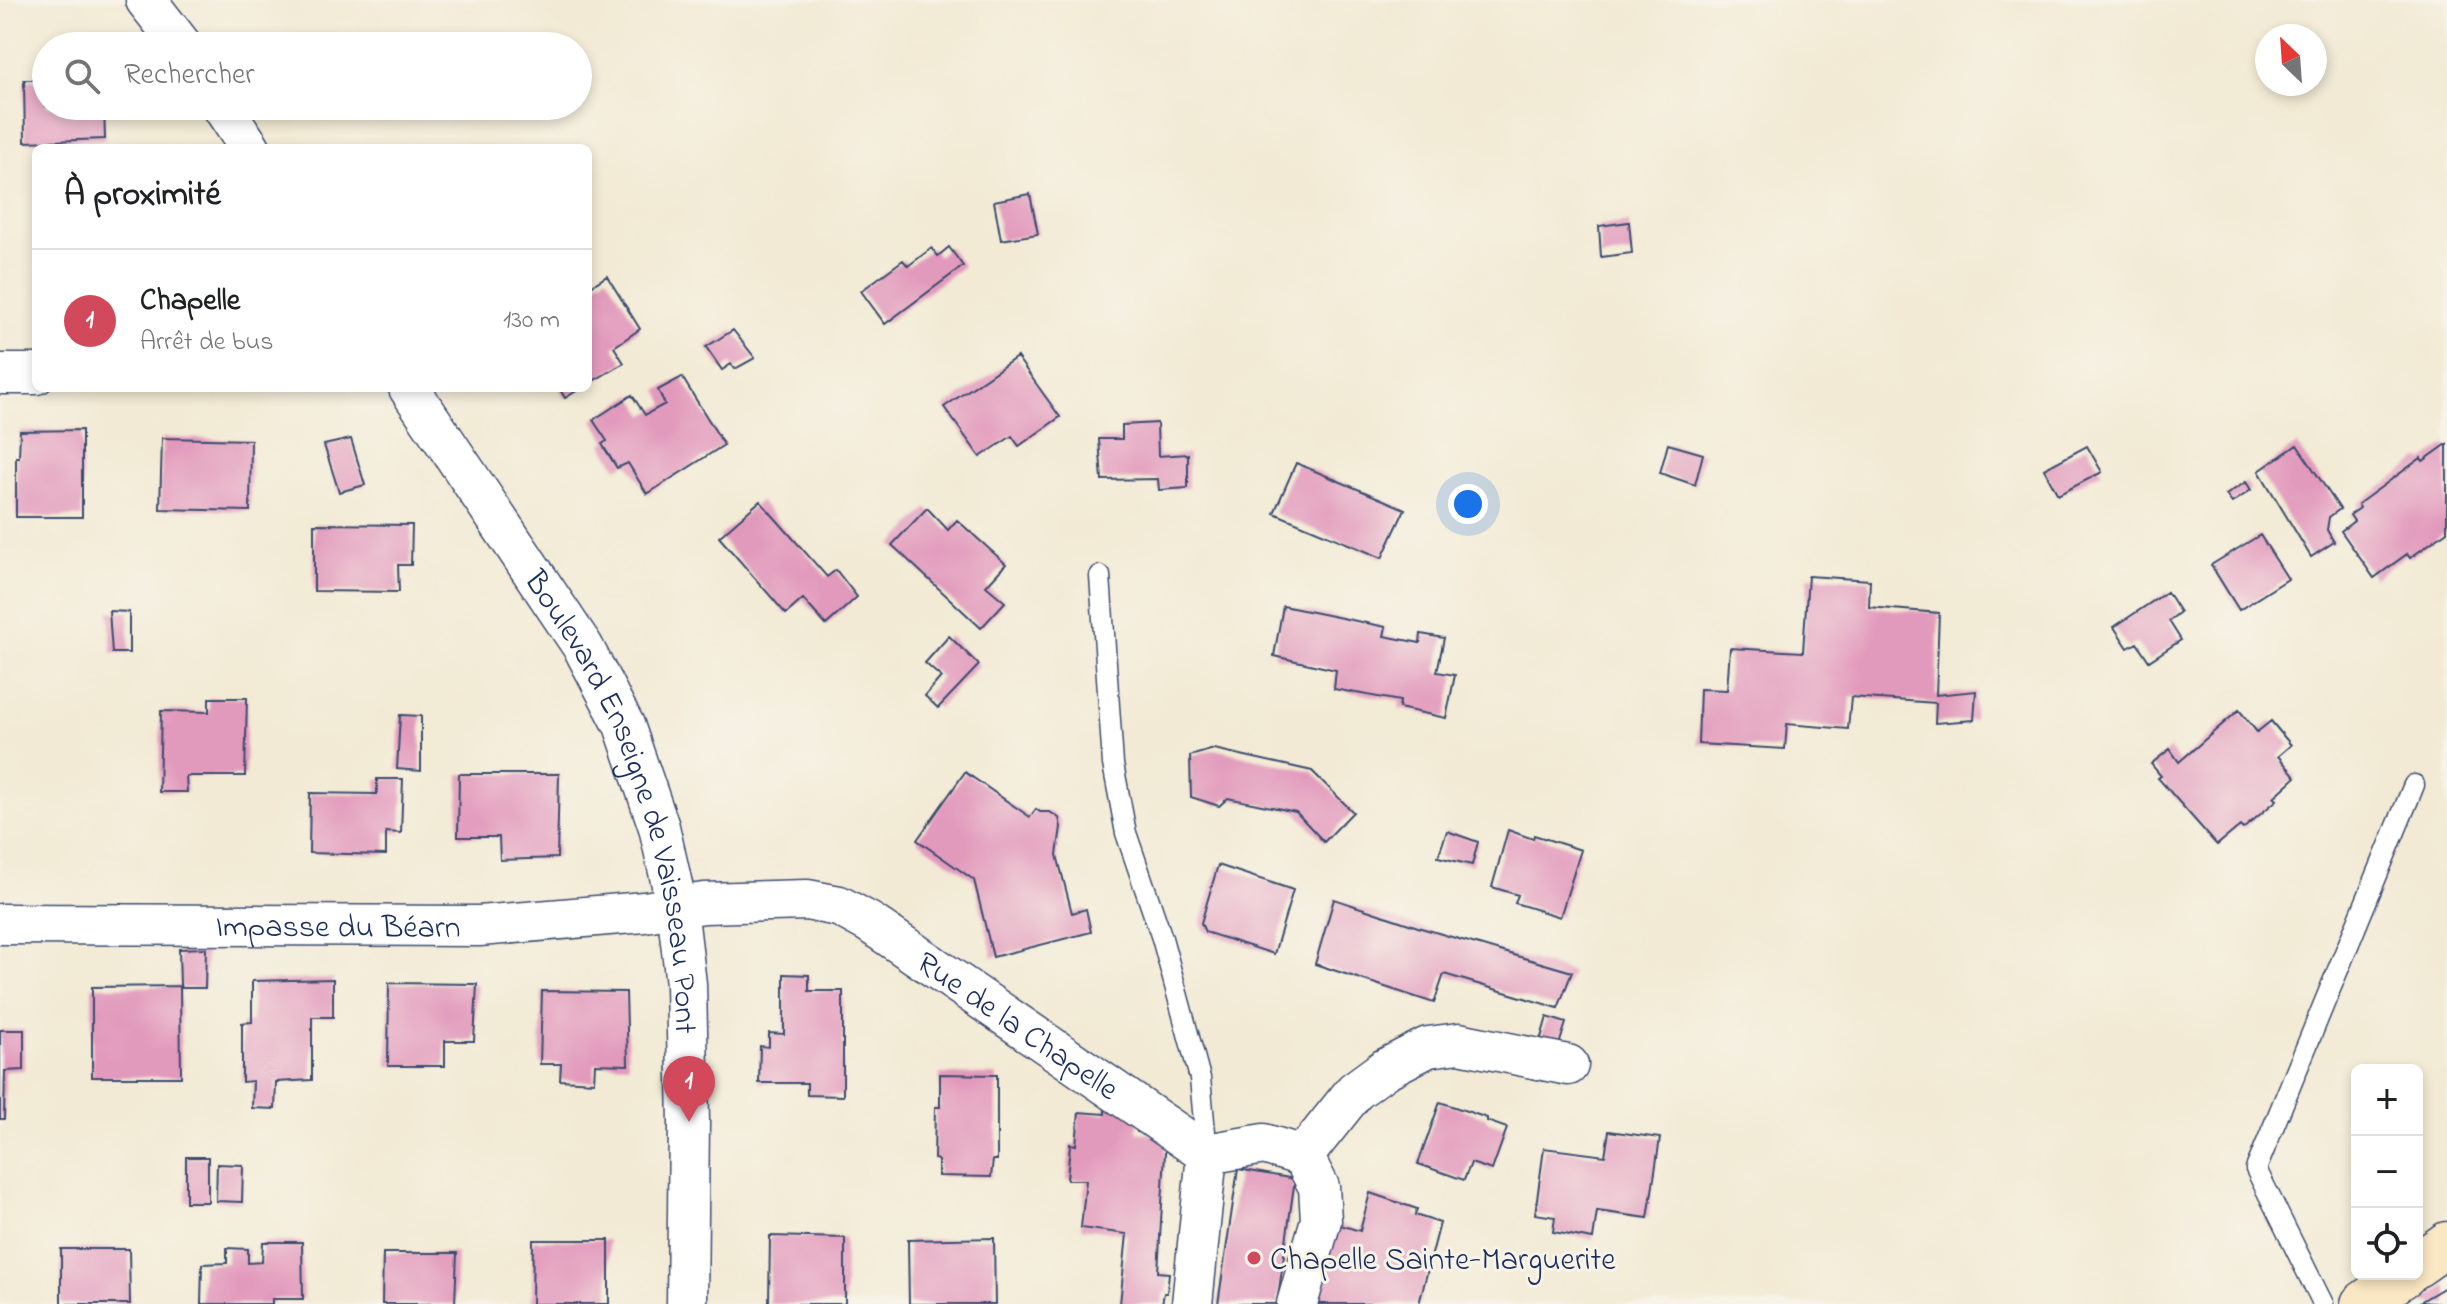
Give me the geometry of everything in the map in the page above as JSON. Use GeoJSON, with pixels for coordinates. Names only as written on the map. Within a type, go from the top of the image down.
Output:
{"type":"FeatureCollection","features":[{"type":"Feature","properties":{"kind":"main road"},"geometry":{"type":"LineString","coordinates":[[2423,1261],[2447,1244]]}},
{"type":"Feature","properties":{"kind":"main road"},"geometry":{"type":"LineString","coordinates":[[2363,1304],[2397,1280]]}},
{"type":"Feature","properties":{"kind":"street"},"geometry":{"type":"LineString","coordinates":[[146,0],[171,32]]}},
{"type":"Feature","properties":{"kind":"street"},"geometry":{"type":"LineString","coordinates":[[231,120],[247,144]]}},
{"type":"Feature","properties":{"kind":"street"},"geometry":{"type":"LineString","coordinates":[[0,374],[32,374]]}},
{"type":"Feature","properties":{"kind":"street","name":"Boulevard Enseigne de Vaisseau Pont"},"geometry":{"type":"LineString","coordinates":[[412,392],[583,647],[624,725],[659,827],[677,907],[686,1000],[689,1122],[687,1304]]}},
{"type":"Feature","properties":{"kind":"street","name":"Rue de la Chapelle"},"geometry":{"type":"LineString","coordinates":[[677,907],[704,903],[807,900],[839,906],[870,923],[1207,1154]]}},
{"type":"Feature","properties":{"kind":"street","name":"Impasse du Béarn"},"geometry":{"type":"LineString","coordinates":[[0,924],[479,926],[677,907]]}},
{"type":"Feature","properties":{"kind":"street"},"geometry":{"type":"LineString","coordinates":[[1303,1156],[1355,1091],[1385,1069],[1428,1047],[1459,1043],[1568,1065]]}},
{"type":"Feature","properties":{"kind":"street"},"geometry":{"type":"LineString","coordinates":[[1192,1304],[1207,1154],[1264,1144],[1303,1156],[1319,1187],[1321,1220],[1297,1304]]}},
{"type":"Feature","properties":{"kind":"lane"},"geometry":{"type":"LineString","coordinates":[[1100,576],[1113,764],[1126,833],[1162,938],[1200,1078],[1207,1154]]}},
{"type":"Feature","properties":{"kind":"lane"},"geometry":{"type":"LineString","coordinates":[[2323,1304],[2256,1169],[2414,785]]}},
{"type":"Feature","properties":{"kind":"building"},"geometry":{"type":"Polygon","coordinates":[[[24,80],[32,80],[32,120],[104,120],[105,139],[25,142],[24,80]]]}},
{"type":"Feature","properties":{"kind":"building"},"geometry":{"type":"Polygon","coordinates":[[[1030,194],[1038,234],[1001,240],[994,201],[1030,194]]]}},
{"type":"Feature","properties":{"kind":"building"},"geometry":{"type":"Polygon","coordinates":[[[1629,222],[1632,253],[1601,257],[1599,226],[1629,222]]]}},
{"type":"Feature","properties":{"kind":"building"},"geometry":{"type":"Polygon","coordinates":[[[949,247],[963,266],[885,324],[861,291],[903,260],[908,266],[932,248],[938,256],[949,247]]]}},
{"type":"Feature","properties":{"kind":"building"},"geometry":{"type":"Polygon","coordinates":[[[607,276],[640,329],[614,347],[624,363],[592,382],[592,285],[607,276]]]}},
{"type":"Feature","properties":{"kind":"building"},"geometry":{"type":"Polygon","coordinates":[[[733,330],[755,358],[735,369],[731,364],[722,370],[706,347],[733,330]]]}},
{"type":"Feature","properties":{"kind":"building"},"geometry":{"type":"Polygon","coordinates":[[[1017,357],[1060,417],[1019,446],[1012,436],[980,457],[944,407],[1017,357]]]}},
{"type":"Feature","properties":{"kind":"building"},"geometry":{"type":"Polygon","coordinates":[[[682,377],[724,445],[647,494],[628,463],[617,468],[602,444],[607,441],[593,420],[632,395],[645,415],[665,404],[658,390],[682,377]]]}},
{"type":"Feature","properties":{"kind":"building"},"geometry":{"type":"Polygon","coordinates":[[[1157,423],[1158,456],[1188,454],[1188,488],[1159,490],[1158,479],[1102,480],[1099,439],[1122,439],[1122,425],[1157,423]]]}},
{"type":"Feature","properties":{"kind":"building"},"geometry":{"type":"Polygon","coordinates":[[[82,430],[82,517],[16,517],[16,457],[19,457],[20,431],[82,430]]]}},
{"type":"Feature","properties":{"kind":"building"},"geometry":{"type":"Polygon","coordinates":[[[162,438],[251,440],[250,511],[160,509],[162,438]]]}},
{"type":"Feature","properties":{"kind":"building"},"geometry":{"type":"Polygon","coordinates":[[[351,439],[365,485],[339,492],[324,445],[351,439]]]}},
{"type":"Feature","properties":{"kind":"building"},"geometry":{"type":"Polygon","coordinates":[[[1668,444],[1703,454],[1695,485],[1660,473],[1668,444]]]}},
{"type":"Feature","properties":{"kind":"building"},"geometry":{"type":"Polygon","coordinates":[[[2447,444],[2447,531],[2410,558],[2407,554],[2374,578],[2341,531],[2354,521],[2350,515],[2360,508],[2358,504],[2421,458],[2423,461],[2447,444]]]}},
{"type":"Feature","properties":{"kind":"building"},"geometry":{"type":"Polygon","coordinates":[[[2297,445],[2340,509],[2329,517],[2327,530],[2334,542],[2311,557],[2259,471],[2297,445]]]}},
{"type":"Feature","properties":{"kind":"building"},"geometry":{"type":"Polygon","coordinates":[[[2087,446],[2102,472],[2058,495],[2044,469],[2087,446]]]}},
{"type":"Feature","properties":{"kind":"building"},"geometry":{"type":"Polygon","coordinates":[[[1296,463],[1405,509],[1382,558],[1274,513],[1296,463]]]}},
{"type":"Feature","properties":{"kind":"building"},"geometry":{"type":"Polygon","coordinates":[[[2246,482],[2251,490],[2232,503],[2226,495],[2246,482]]]}},
{"type":"Feature","properties":{"kind":"building"},"geometry":{"type":"Polygon","coordinates":[[[760,501],[827,577],[836,570],[857,597],[826,625],[803,599],[786,614],[719,537],[760,501]]]}},
{"type":"Feature","properties":{"kind":"building"},"geometry":{"type":"Polygon","coordinates":[[[927,508],[948,530],[957,520],[1006,564],[986,586],[1005,602],[981,628],[892,545],[927,508]]]}},
{"type":"Feature","properties":{"kind":"building"},"geometry":{"type":"Polygon","coordinates":[[[314,524],[412,525],[411,565],[398,565],[399,592],[314,591],[314,524]]]}},
{"type":"Feature","properties":{"kind":"building"},"geometry":{"type":"Polygon","coordinates":[[[2260,535],[2288,579],[2239,610],[2211,565],[2260,535]]]}},
{"type":"Feature","properties":{"kind":"building"},"geometry":{"type":"Polygon","coordinates":[[[1808,576],[1870,580],[1869,607],[1939,613],[1936,695],[1976,691],[1974,720],[1935,723],[1936,703],[1851,697],[1848,729],[1787,724],[1785,749],[1698,744],[1700,689],[1727,690],[1730,648],[1803,652],[1808,576]]]}},
{"type":"Feature","properties":{"kind":"building"},"geometry":{"type":"Polygon","coordinates":[[[2167,592],[2180,612],[2169,621],[2181,640],[2149,661],[2137,643],[2128,648],[2114,627],[2167,592]]]}},
{"type":"Feature","properties":{"kind":"building"},"geometry":{"type":"Polygon","coordinates":[[[1283,606],[1386,627],[1384,636],[1420,643],[1421,634],[1444,638],[1437,672],[1455,675],[1446,718],[1399,708],[1400,701],[1334,689],[1336,670],[1274,656],[1283,606]]]}},
{"type":"Feature","properties":{"kind":"building"},"geometry":{"type":"Polygon","coordinates":[[[109,611],[129,612],[129,653],[112,653],[109,611]]]}},
{"type":"Feature","properties":{"kind":"building"},"geometry":{"type":"Polygon","coordinates":[[[949,636],[979,665],[938,708],[925,696],[941,677],[925,663],[949,636]]]}},
{"type":"Feature","properties":{"kind":"building"},"geometry":{"type":"Polygon","coordinates":[[[209,698],[247,698],[245,776],[186,776],[187,792],[159,792],[161,711],[209,712],[209,698]]]}},
{"type":"Feature","properties":{"kind":"building"},"geometry":{"type":"Polygon","coordinates":[[[2239,710],[2257,732],[2271,721],[2291,745],[2278,756],[2296,777],[2274,797],[2277,800],[2243,829],[2240,826],[2217,845],[2158,778],[2161,776],[2151,764],[2170,749],[2179,762],[2239,710]]]}},
{"type":"Feature","properties":{"kind":"building"},"geometry":{"type":"Polygon","coordinates":[[[400,715],[421,716],[421,771],[397,769],[400,715]]]}},
{"type":"Feature","properties":{"kind":"building"},"geometry":{"type":"Polygon","coordinates":[[[1214,749],[1312,771],[1353,812],[1324,842],[1296,812],[1228,798],[1219,806],[1191,797],[1190,756],[1214,749]]]}},
{"type":"Feature","properties":{"kind":"building"},"geometry":{"type":"Polygon","coordinates":[[[965,772],[1030,817],[1036,809],[1059,818],[1061,827],[1057,855],[1072,913],[1086,909],[1091,932],[993,957],[974,880],[917,840],[965,772]]]}},
{"type":"Feature","properties":{"kind":"building"},"geometry":{"type":"Polygon","coordinates":[[[459,774],[559,774],[557,858],[500,860],[499,837],[458,837],[459,774]]]}},
{"type":"Feature","properties":{"kind":"building"},"geometry":{"type":"Polygon","coordinates":[[[377,779],[403,779],[401,833],[386,832],[386,855],[309,853],[310,793],[377,794],[377,779]]]}},
{"type":"Feature","properties":{"kind":"building"},"geometry":{"type":"Polygon","coordinates":[[[1508,830],[1581,850],[1560,917],[1515,903],[1518,895],[1492,887],[1508,830]]]}},
{"type":"Feature","properties":{"kind":"building"},"geometry":{"type":"Polygon","coordinates":[[[1447,831],[1478,842],[1472,865],[1438,857],[1447,831]]]}},
{"type":"Feature","properties":{"kind":"building"},"geometry":{"type":"Polygon","coordinates":[[[1218,865],[1293,890],[1274,954],[1205,932],[1201,923],[1218,865]]]}},
{"type":"Feature","properties":{"kind":"building"},"geometry":{"type":"Polygon","coordinates":[[[1334,899],[1572,972],[1558,1008],[1444,974],[1434,1003],[1315,964],[1334,899]]]}},
{"type":"Feature","properties":{"kind":"building"},"geometry":{"type":"Polygon","coordinates":[[[206,948],[205,988],[182,988],[179,949],[206,948]]]}},
{"type":"Feature","properties":{"kind":"building"},"geometry":{"type":"Polygon","coordinates":[[[784,974],[809,975],[809,991],[843,991],[843,1096],[807,1095],[807,1083],[759,1083],[760,1046],[769,1047],[769,1033],[784,1034],[784,974]]]}},
{"type":"Feature","properties":{"kind":"building"},"geometry":{"type":"Polygon","coordinates":[[[333,979],[333,1017],[312,1017],[312,1080],[276,1082],[275,1109],[252,1108],[253,1081],[242,1082],[242,1023],[252,1022],[252,981],[333,979]]]}},
{"type":"Feature","properties":{"kind":"building"},"geometry":{"type":"Polygon","coordinates":[[[389,983],[477,984],[474,1041],[445,1041],[445,1066],[388,1066],[389,983]]]}},
{"type":"Feature","properties":{"kind":"building"},"geometry":{"type":"Polygon","coordinates":[[[180,986],[181,1077],[92,1077],[92,987],[180,986]]]}},
{"type":"Feature","properties":{"kind":"building"},"geometry":{"type":"Polygon","coordinates":[[[542,991],[626,992],[628,1065],[595,1064],[594,1082],[560,1080],[561,1064],[540,1064],[542,991]]]}},
{"type":"Feature","properties":{"kind":"building"},"geometry":{"type":"Polygon","coordinates":[[[1547,1017],[1566,1023],[1558,1048],[1540,1041],[1547,1017]]]}},
{"type":"Feature","properties":{"kind":"building"},"geometry":{"type":"Polygon","coordinates":[[[0,1030],[24,1030],[24,1070],[5,1071],[4,1119],[0,1119],[0,1030]]]}},
{"type":"Feature","properties":{"kind":"building"},"geometry":{"type":"Polygon","coordinates":[[[940,1074],[997,1075],[997,1160],[993,1160],[991,1177],[938,1176],[938,1160],[934,1159],[935,1107],[940,1107],[940,1074]]]}},
{"type":"Feature","properties":{"kind":"building"},"geometry":{"type":"Polygon","coordinates":[[[1106,1097],[1139,1119],[1137,1132],[1166,1136],[1158,1272],[1169,1273],[1167,1293],[1164,1293],[1162,1304],[1120,1304],[1127,1234],[1081,1228],[1086,1180],[1067,1180],[1070,1144],[1076,1145],[1079,1112],[1105,1114],[1106,1097]]]}},
{"type":"Feature","properties":{"kind":"building"},"geometry":{"type":"Polygon","coordinates":[[[1440,1102],[1507,1128],[1492,1170],[1471,1163],[1464,1180],[1418,1164],[1440,1102]]]}},
{"type":"Feature","properties":{"kind":"building"},"geometry":{"type":"Polygon","coordinates":[[[1609,1131],[1660,1138],[1648,1218],[1597,1211],[1593,1239],[1553,1232],[1555,1217],[1535,1214],[1544,1148],[1605,1156],[1609,1131]]]}},
{"type":"Feature","properties":{"kind":"building"},"geometry":{"type":"Polygon","coordinates":[[[186,1157],[208,1157],[208,1202],[186,1202],[186,1157]]]}},
{"type":"Feature","properties":{"kind":"building"},"geometry":{"type":"Polygon","coordinates":[[[217,1164],[243,1165],[242,1202],[216,1201],[217,1164]]]}},
{"type":"Feature","properties":{"kind":"building","name":"Chapelle Sainte-Marguerite"},"geometry":{"type":"Polygon","coordinates":[[[1238,1169],[1295,1179],[1277,1304],[1218,1304],[1238,1169]]]}},
{"type":"Feature","properties":{"kind":"building"},"geometry":{"type":"Polygon","coordinates":[[[1370,1193],[1417,1209],[1415,1215],[1440,1223],[1419,1304],[1311,1304],[1334,1223],[1360,1231],[1370,1193]]]}},
{"type":"Feature","properties":{"kind":"building"},"geometry":{"type":"Polygon","coordinates":[[[770,1236],[845,1238],[845,1304],[769,1304],[770,1236]]]}},
{"type":"Feature","properties":{"kind":"building"},"geometry":{"type":"Polygon","coordinates":[[[994,1238],[995,1304],[909,1304],[908,1240],[994,1238]]]}},
{"type":"Feature","properties":{"kind":"building"},"geometry":{"type":"Polygon","coordinates":[[[533,1240],[609,1240],[609,1304],[532,1304],[533,1240]]]}},
{"type":"Feature","properties":{"kind":"building"},"geometry":{"type":"Polygon","coordinates":[[[263,1242],[302,1242],[303,1299],[272,1299],[272,1304],[201,1304],[202,1264],[227,1263],[227,1248],[248,1249],[248,1263],[262,1262],[263,1242]]]}},
{"type":"Feature","properties":{"kind":"building"},"geometry":{"type":"Polygon","coordinates":[[[61,1249],[129,1249],[130,1304],[61,1304],[61,1249]]]}},
{"type":"Feature","properties":{"kind":"building"},"geometry":{"type":"Polygon","coordinates":[[[383,1253],[457,1253],[455,1304],[382,1304],[383,1253]]]}},
{"type":"Feature","properties":{"kind":"building"},"geometry":{"type":"Polygon","coordinates":[[[2447,1286],[2447,1304],[2420,1302],[2447,1286]]]}},
{"type":"Feature","properties":{"kind":"place","name":"Chapelle"},"geometry":{"type":"Point","coordinates":[689,1122]}},
{"type":"Feature","properties":{"kind":"place","name":"Chapelle Sainte-Marguerite"},"geometry":{"type":"Point","coordinates":[1254,1258]}}]}
